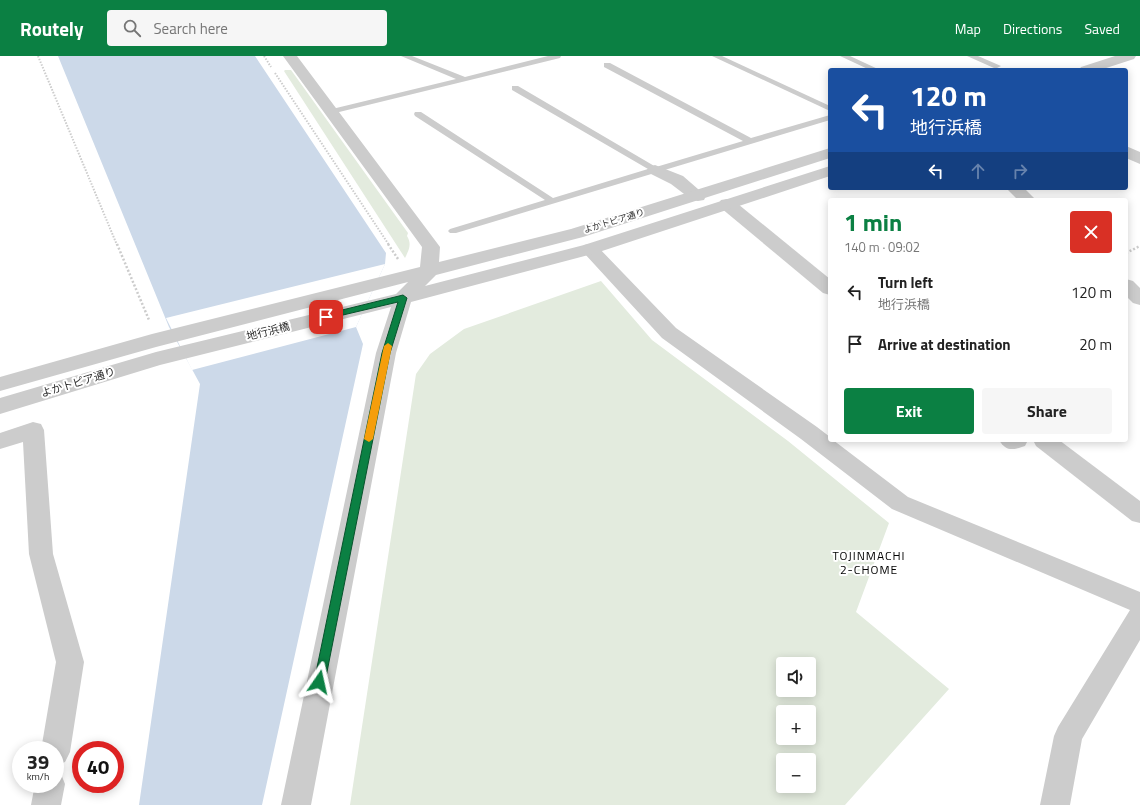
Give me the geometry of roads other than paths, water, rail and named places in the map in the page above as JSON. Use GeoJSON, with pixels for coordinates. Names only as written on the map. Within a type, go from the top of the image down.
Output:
{"type":"FeatureCollection","features":[{"type":"Feature","properties":{"kind":"street"},"geometry":{"type":"LineString","coordinates":[[290,56],[430,247],[429,271]]}},
{"type":"Feature","properties":{"kind":"street"},"geometry":{"type":"LineString","coordinates":[[1092,68],[1129,56]]}},
{"type":"Feature","properties":{"kind":"street"},"geometry":{"type":"LineString","coordinates":[[1128,152],[1140,159]]}},
{"type":"Feature","properties":{"kind":"street","name":"よかトピア通り"},"geometry":{"type":"LineString","coordinates":[[397,280],[577,233],[828,154]]}},
{"type":"Feature","properties":{"kind":"street"},"geometry":{"type":"LineString","coordinates":[[655,170],[677,180],[698,196]]}},
{"type":"Feature","properties":{"kind":"street","name":"よかトピア通り"},"geometry":{"type":"LineString","coordinates":[[397,280],[590,249],[828,172]]}},
{"type":"Feature","properties":{"kind":"street"},"geometry":{"type":"LineString","coordinates":[[1016,190],[1026,198]]}},
{"type":"Feature","properties":{"kind":"street"},"geometry":{"type":"LineString","coordinates":[[727,204],[828,287]]}},
{"type":"Feature","properties":{"kind":"street"},"geometry":{"type":"LineString","coordinates":[[590,249],[669,333],[809,433],[900,503],[1140,603]]}},
{"type":"Feature","properties":{"kind":"street"},"geometry":{"type":"LineString","coordinates":[[296,805],[386,353],[397,280]]}},
{"type":"Feature","properties":{"kind":"street","name":"地行浜橋"},"geometry":{"type":"LineString","coordinates":[[152,341],[397,280]]}},
{"type":"Feature","properties":{"kind":"street"},"geometry":{"type":"LineString","coordinates":[[1128,287],[1140,299]]}},
{"type":"Feature","properties":{"kind":"street","name":"よかトピア通り"},"geometry":{"type":"LineString","coordinates":[[0,384],[152,341]]}},
{"type":"Feature","properties":{"kind":"street","name":"よかトピア通り"},"geometry":{"type":"LineString","coordinates":[[0,406],[152,341]]}},
{"type":"Feature","properties":{"kind":"street"},"geometry":{"type":"LineString","coordinates":[[0,441],[32,430],[41,554],[70,662],[57,741]]}},
{"type":"Feature","properties":{"kind":"street"},"geometry":{"type":"LineString","coordinates":[[1047,442],[1140,514]]}},
{"type":"Feature","properties":{"kind":"street"},"geometry":{"type":"LineString","coordinates":[[1055,805],[1068,736],[1140,616]]}},
{"type":"Feature","properties":{"kind":"street"},"geometry":{"type":"LineString","coordinates":[[46,805],[48,793]]}},
{"type":"Feature","properties":{"kind":"lane"},"geometry":{"type":"LineString","coordinates":[[405,56],[464,79]]}},
{"type":"Feature","properties":{"kind":"lane"},"geometry":{"type":"LineString","coordinates":[[535,56],[544,59]]}},
{"type":"Feature","properties":{"kind":"lane"},"geometry":{"type":"LineString","coordinates":[[331,112],[557,56]]}},
{"type":"Feature","properties":{"kind":"lane"},"geometry":{"type":"LineString","coordinates":[[716,56],[828,108]]}},
{"type":"Feature","properties":{"kind":"lane"},"geometry":{"type":"LineString","coordinates":[[844,56],[871,68]]}},
{"type":"Feature","properties":{"kind":"lane"},"geometry":{"type":"LineString","coordinates":[[971,56],[997,66],[992,68]]}},
{"type":"Feature","properties":{"kind":"lane"},"geometry":{"type":"LineString","coordinates":[[607,65],[750,141]]}},
{"type":"Feature","properties":{"kind":"lane"},"geometry":{"type":"LineString","coordinates":[[514,88],[655,170]]}},
{"type":"Feature","properties":{"kind":"lane"},"geometry":{"type":"LineString","coordinates":[[418,114],[552,201]]}},
{"type":"Feature","properties":{"kind":"lane"},"geometry":{"type":"LineString","coordinates":[[453,231],[828,118]]}},
{"type":"Feature","properties":{"kind":"water"},"geometry":{"type":"Polygon","coordinates":[[[58,56],[255,56],[386,253],[385,264],[356,327],[363,344],[262,805],[139,805],[200,384],[169,327],[58,56]]]}},
{"type":"Feature","properties":{"kind":"district","name":"TOJINMACHI 2-CHOME"},"geometry":{"type":"Point","coordinates":[869,563]}}]}
